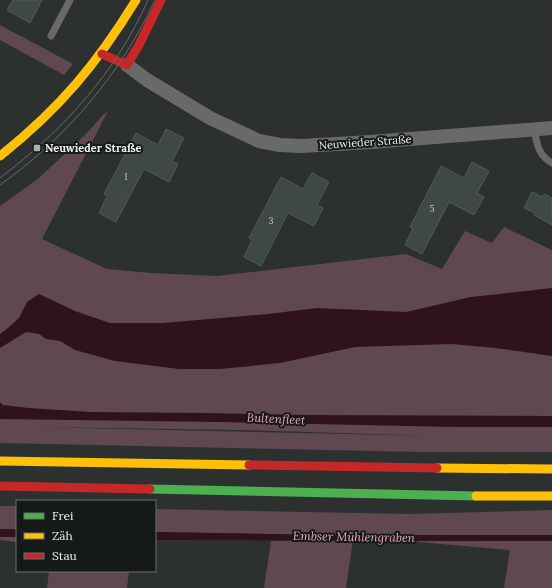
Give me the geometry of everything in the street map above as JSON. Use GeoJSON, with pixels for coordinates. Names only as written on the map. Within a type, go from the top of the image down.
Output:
{"type":"FeatureCollection","features":[{"type":"Feature","properties":{"kind":"main road"},"geometry":{"type":"LineString","coordinates":[[0,156],[37,127],[84,76],[102,54],[136,0]]}},
{"type":"Feature","properties":{"kind":"main road"},"geometry":{"type":"LineString","coordinates":[[102,54],[127,65],[139,45],[161,0]]}},
{"type":"Feature","properties":{"kind":"main road"},"geometry":{"type":"LineString","coordinates":[[0,461],[477,469],[552,468]]}},
{"type":"Feature","properties":{"kind":"main road"},"geometry":{"type":"LineString","coordinates":[[0,486],[454,496],[552,496]]}},
{"type":"Feature","properties":{"kind":"street","name":"Neuwieder Straße"},"geometry":{"type":"LineString","coordinates":[[127,65],[147,80],[210,118],[259,141],[280,145],[301,146],[371,142],[552,128]]}},
{"type":"Feature","properties":{"kind":"lane"},"geometry":{"type":"LineString","coordinates":[[51,36],[70,0]]}},
{"type":"Feature","properties":{"kind":"lane"},"geometry":{"type":"LineString","coordinates":[[534,129],[538,150],[547,160],[552,163]]}},
{"type":"Feature","properties":{"kind":"shaded area"},"geometry":{"type":"Polygon","coordinates":[[[0,25],[73,64],[64,75],[0,40],[0,25]]]}},
{"type":"Feature","properties":{"kind":"shaded area"},"geometry":{"type":"Polygon","coordinates":[[[108,111],[42,239],[107,269],[217,276],[406,254],[442,269],[465,231],[492,243],[504,227],[552,250],[552,452],[422,452],[0,443],[0,206],[39,178],[86,134],[108,111]],[[35,427],[434,436],[243,430],[35,427]]]}},
{"type":"Feature","properties":{"kind":"shaded area"},"geometry":{"type":"Polygon","coordinates":[[[0,506],[16,506],[16,529],[0,529],[0,506]]]}},
{"type":"Feature","properties":{"kind":"shaded area"},"geometry":{"type":"Polygon","coordinates":[[[156,509],[410,514],[552,510],[552,535],[328,535],[156,532],[156,509]]]}},
{"type":"Feature","properties":{"kind":"shaded area"},"geometry":{"type":"Polygon","coordinates":[[[0,537],[16,537],[16,542],[0,540],[0,537]]]}},
{"type":"Feature","properties":{"kind":"shaded area"},"geometry":{"type":"Polygon","coordinates":[[[353,540],[346,588],[264,588],[271,541],[353,540]]]}},
{"type":"Feature","properties":{"kind":"shaded area"},"geometry":{"type":"Polygon","coordinates":[[[407,541],[552,541],[552,588],[504,588],[510,550],[407,541]]]}},
{"type":"Feature","properties":{"kind":"shaded area"},"geometry":{"type":"Polygon","coordinates":[[[49,572],[129,572],[127,588],[47,588],[49,572]]]}},
{"type":"Feature","properties":{"kind":"water"},"geometry":{"type":"Polygon","coordinates":[[[552,288],[552,356],[452,344],[355,347],[280,363],[220,369],[179,369],[115,361],[75,350],[60,341],[46,339],[39,334],[26,332],[0,348],[0,334],[19,318],[27,302],[39,294],[75,311],[110,323],[163,323],[268,314],[317,308],[406,312],[471,297],[552,288]]]}},
{"type":"Feature","properties":{"kind":"water","name":"Bultenfleet"},"geometry":{"type":"Polygon","coordinates":[[[0,402],[3,405],[28,408],[91,412],[552,416],[552,427],[456,427],[0,419],[0,402]]]}},
{"type":"Feature","properties":{"kind":"water"},"geometry":{"type":"Polygon","coordinates":[[[0,529],[16,529],[16,537],[0,537],[0,529]]]}},
{"type":"Feature","properties":{"kind":"water","name":"Embser Mühlengraben"},"geometry":{"type":"Polygon","coordinates":[[[156,532],[328,535],[552,535],[552,541],[156,540],[156,532]]]}},
{"type":"Feature","properties":{"kind":"building"},"geometry":{"type":"Polygon","coordinates":[[[13,0],[42,0],[30,23],[7,10],[13,0]]]}},
{"type":"Feature","properties":{"kind":"building"},"geometry":{"type":"Polygon","coordinates":[[[166,129],[184,138],[172,161],[178,164],[169,182],[144,169],[116,222],[99,213],[107,196],[104,194],[136,133],[158,145],[166,129]]]}},
{"type":"Feature","properties":{"kind":"building"},"geometry":{"type":"Polygon","coordinates":[[[472,162],[489,171],[477,193],[484,197],[474,215],[449,202],[422,254],[405,245],[413,228],[410,227],[441,166],[464,178],[472,162]]]}},
{"type":"Feature","properties":{"kind":"building"},"geometry":{"type":"Polygon","coordinates":[[[312,173],[329,182],[317,205],[323,208],[314,226],[288,213],[261,266],[244,257],[252,240],[249,238],[281,177],[303,189],[312,173]]]}},
{"type":"Feature","properties":{"kind":"building"},"geometry":{"type":"Polygon","coordinates":[[[532,192],[542,197],[544,194],[552,198],[552,225],[534,215],[535,213],[524,208],[532,192]]]}},
{"type":"Feature","properties":{"kind":"tram line"},"geometry":{"type":"LineString","coordinates":[[0,178],[45,140],[86,98],[104,76],[120,52],[135,27],[148,0]]}},
{"type":"Feature","properties":{"kind":"tram line"},"geometry":{"type":"LineString","coordinates":[[0,185],[48,146],[90,103],[125,54],[141,28],[155,0]]}},
{"type":"Feature","properties":{"kind":"traffic: fast"},"geometry":{"type":"LineString","coordinates":[[150,489],[476,496]]}},
{"type":"Feature","properties":{"kind":"traffic: slow"},"geometry":{"type":"LineString","coordinates":[[0,156],[41,121],[76,84],[107,45],[136,0]]}},
{"type":"Feature","properties":{"kind":"traffic: slow"},"geometry":{"type":"LineString","coordinates":[[0,461],[249,465]]}},
{"type":"Feature","properties":{"kind":"traffic: slow"},"geometry":{"type":"LineString","coordinates":[[437,468],[552,469]]}},
{"type":"Feature","properties":{"kind":"traffic: slow"},"geometry":{"type":"LineString","coordinates":[[476,496],[552,496]]}},
{"type":"Feature","properties":{"kind":"traffic: jam"},"geometry":{"type":"LineString","coordinates":[[102,54],[127,65],[139,45],[161,0]]}},
{"type":"Feature","properties":{"kind":"traffic: jam"},"geometry":{"type":"LineString","coordinates":[[249,465],[437,468]]}},
{"type":"Feature","properties":{"kind":"traffic: jam"},"geometry":{"type":"LineString","coordinates":[[0,486],[150,489]]}},
{"type":"Feature","properties":{"kind":"place","name":"Neuwieder Straße"},"geometry":{"type":"Point","coordinates":[37,148]}}]}
